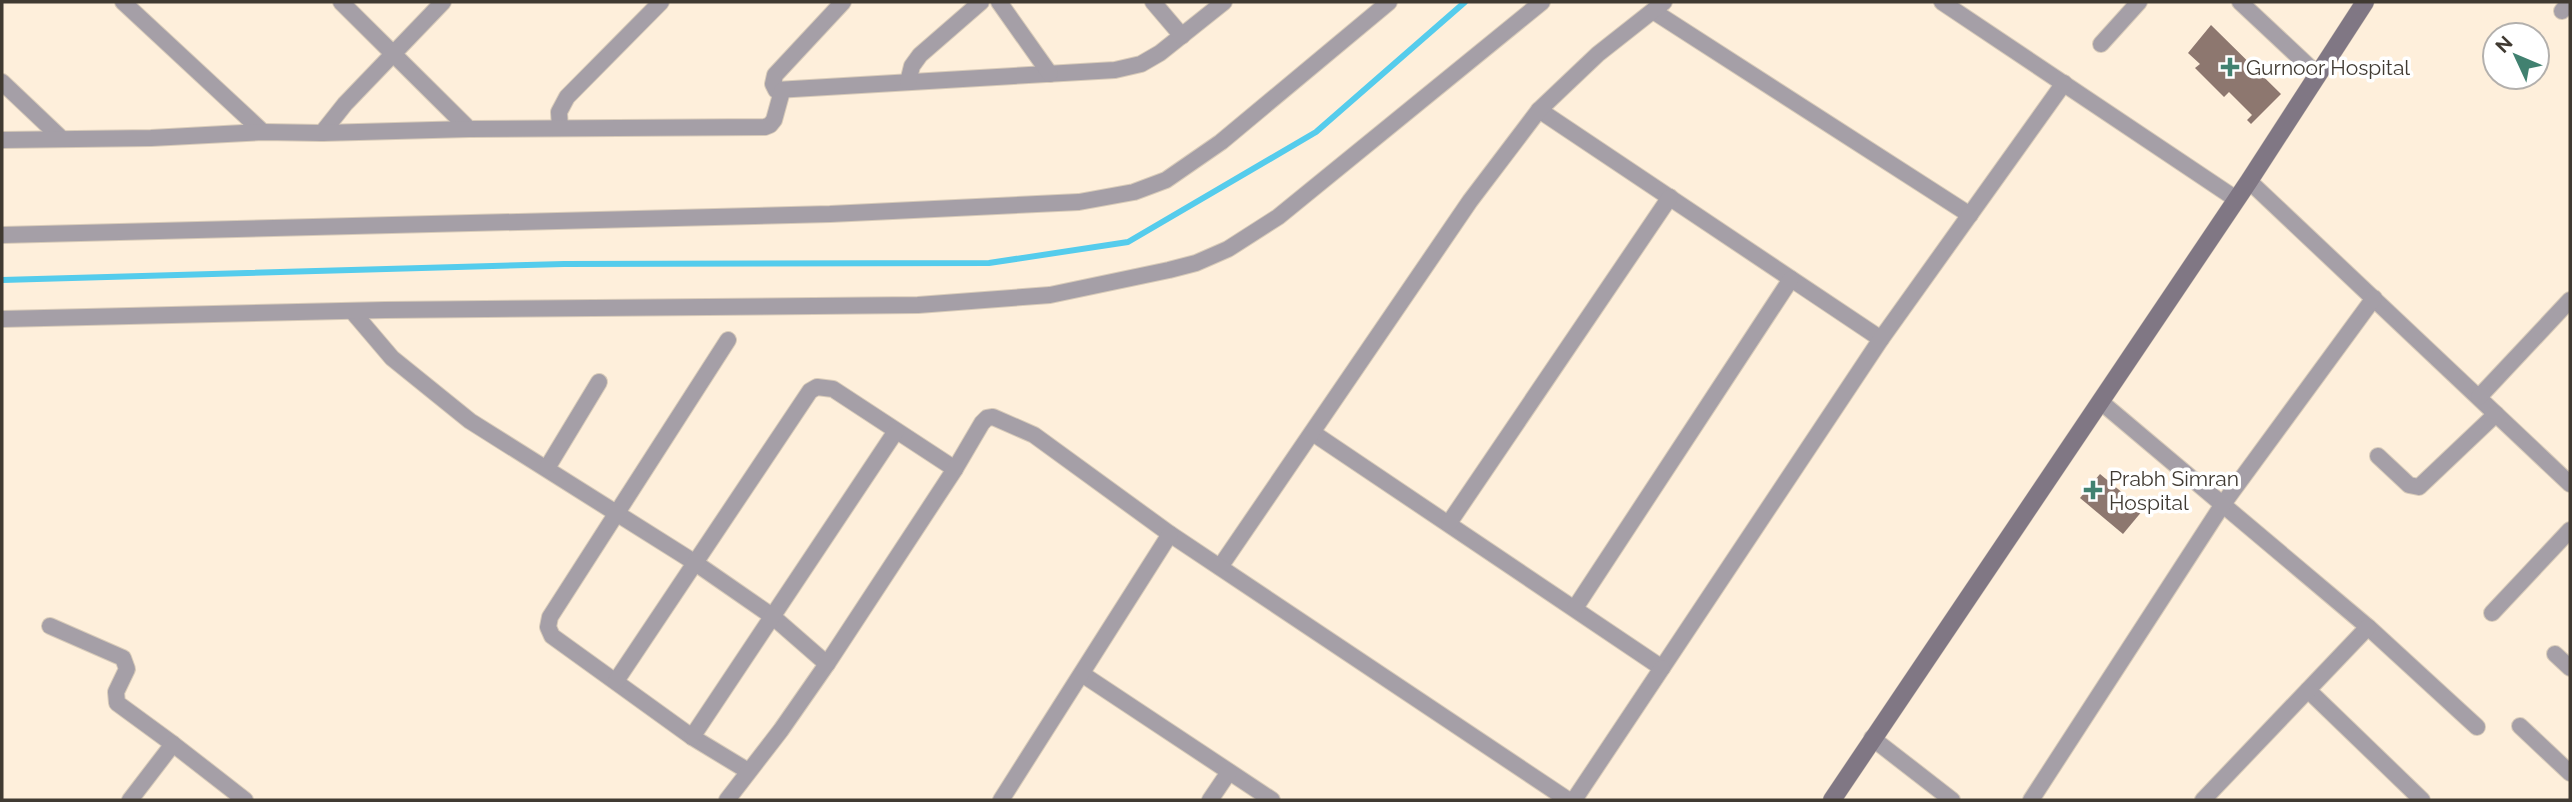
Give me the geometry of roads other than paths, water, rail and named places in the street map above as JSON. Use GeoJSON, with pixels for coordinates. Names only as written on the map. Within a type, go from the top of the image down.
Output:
{"type":"FeatureCollection","features":[{"type":"Feature","properties":{"kind":"main road"},"geometry":{"type":"LineString","coordinates":[[1832,800],[2249,181],[2365,2]]}},
{"type":"Feature","properties":{"kind":"street"},"geometry":{"type":"LineString","coordinates":[[123,2],[264,132]]}},
{"type":"Feature","properties":{"kind":"street"},"geometry":{"type":"LineString","coordinates":[[341,2],[469,129]]}},
{"type":"Feature","properties":{"kind":"street"},"geometry":{"type":"LineString","coordinates":[[322,133],[345,104],[443,2]]}},
{"type":"Feature","properties":{"kind":"street"},"geometry":{"type":"LineString","coordinates":[[560,128],[559,112],[567,97],[661,2]]}},
{"type":"Feature","properties":{"kind":"street"},"geometry":{"type":"LineString","coordinates":[[843,2],[775,75],[775,89],[782,91],[1115,70],[1141,64],[1160,53],[1224,2]]}},
{"type":"Feature","properties":{"kind":"street"},"geometry":{"type":"LineString","coordinates":[[908,82],[912,66],[920,55],[981,2]]}},
{"type":"Feature","properties":{"kind":"street"},"geometry":{"type":"LineString","coordinates":[[999,2],[1050,74]]}},
{"type":"Feature","properties":{"kind":"street"},"geometry":{"type":"LineString","coordinates":[[1153,2],[1182,36]]}},
{"type":"Feature","properties":{"kind":"street"},"geometry":{"type":"LineString","coordinates":[[2,235],[830,214],[1079,202],[1134,192],[1166,180],[1221,142],[1389,2]]}},
{"type":"Feature","properties":{"kind":"street"},"geometry":{"type":"LineString","coordinates":[[2,319],[352,311],[918,305],[1050,295],[1169,270],[1196,263],[1228,249],[1278,217],[1542,2]]}},
{"type":"Feature","properties":{"kind":"street"},"geometry":{"type":"LineString","coordinates":[[1942,2],[2236,199]]}},
{"type":"Feature","properties":{"kind":"street"},"geometry":{"type":"LineString","coordinates":[[2101,44],[2140,2]]}},
{"type":"Feature","properties":{"kind":"street"},"geometry":{"type":"LineString","coordinates":[[2240,2],[2317,74]]}},
{"type":"Feature","properties":{"kind":"street"},"geometry":{"type":"LineString","coordinates":[[1220,567],[1470,201],[1539,110],[1598,54],[1659,6],[1970,215]]}},
{"type":"Feature","properties":{"kind":"street"},"geometry":{"type":"LineString","coordinates":[[2,82],[61,138]]}},
{"type":"Feature","properties":{"kind":"street"},"geometry":{"type":"LineString","coordinates":[[1574,800],[1881,339],[2064,83]]}},
{"type":"Feature","properties":{"kind":"street"},"geometry":{"type":"LineString","coordinates":[[2,140],[151,138],[264,132],[765,127],[774,120],[782,91]]}},
{"type":"Feature","properties":{"kind":"street"},"geometry":{"type":"LineString","coordinates":[[1539,110],[1881,339]]}},
{"type":"Feature","properties":{"kind":"street"},"geometry":{"type":"LineString","coordinates":[[2249,181],[2570,484]]}},
{"type":"Feature","properties":{"kind":"street"},"geometry":{"type":"LineString","coordinates":[[1449,523],[1670,197]]}},
{"type":"Feature","properties":{"kind":"street"},"geometry":{"type":"LineString","coordinates":[[1575,608],[1791,279]]}},
{"type":"Feature","properties":{"kind":"street"},"geometry":{"type":"LineString","coordinates":[[2031,800],[2224,504],[2374,298]]}},
{"type":"Feature","properties":{"kind":"street"},"geometry":{"type":"LineString","coordinates":[[2479,397],[2570,300]]}},
{"type":"Feature","properties":{"kind":"street"},"geometry":{"type":"LineString","coordinates":[[352,311],[392,358],[470,421],[694,562],[772,616],[827,664]]}},
{"type":"Feature","properties":{"kind":"street"},"geometry":{"type":"LineString","coordinates":[[728,340],[550,617],[548,627],[552,636],[692,737],[748,771]]}},
{"type":"Feature","properties":{"kind":"street"},"geometry":{"type":"LineString","coordinates":[[547,468],[599,382]]}},
{"type":"Feature","properties":{"kind":"street"},"geometry":{"type":"LineString","coordinates":[[616,681],[810,391],[817,387],[833,389],[956,469]]}},
{"type":"Feature","properties":{"kind":"street"},"geometry":{"type":"LineString","coordinates":[[2101,402],[2368,627],[2477,727]]}},
{"type":"Feature","properties":{"kind":"street"},"geometry":{"type":"LineString","coordinates":[[2378,456],[2409,485],[2419,487],[2496,414]]}},
{"type":"Feature","properties":{"kind":"street"},"geometry":{"type":"LineString","coordinates":[[727,800],[782,730],[827,664],[956,469],[982,423],[987,418],[999,418],[1034,435],[1170,534],[1568,800]]}},
{"type":"Feature","properties":{"kind":"street"},"geometry":{"type":"LineString","coordinates":[[692,737],[896,432]]}},
{"type":"Feature","properties":{"kind":"street"},"geometry":{"type":"LineString","coordinates":[[1313,433],[1662,668]]}},
{"type":"Feature","properties":{"kind":"street"},"geometry":{"type":"LineString","coordinates":[[2492,613],[2570,530]]}},
{"type":"Feature","properties":{"kind":"street"},"geometry":{"type":"LineString","coordinates":[[1001,800],[1170,534]]}},
{"type":"Feature","properties":{"kind":"street"},"geometry":{"type":"LineString","coordinates":[[50,626],[123,658],[128,666],[115,697],[117,703],[245,800]]}},
{"type":"Feature","properties":{"kind":"street"},"geometry":{"type":"LineString","coordinates":[[2203,800],[2368,627]]}},
{"type":"Feature","properties":{"kind":"street"},"geometry":{"type":"LineString","coordinates":[[2555,654],[2570,668]]}},
{"type":"Feature","properties":{"kind":"street"},"geometry":{"type":"LineString","coordinates":[[1082,674],[1272,800]]}},
{"type":"Feature","properties":{"kind":"street"},"geometry":{"type":"LineString","coordinates":[[2308,690],[2422,800]]}},
{"type":"Feature","properties":{"kind":"street"},"geometry":{"type":"LineString","coordinates":[[2520,726],[2570,773]]}},
{"type":"Feature","properties":{"kind":"street"},"geometry":{"type":"LineString","coordinates":[[1872,738],[1952,800]]}},
{"type":"Feature","properties":{"kind":"street"},"geometry":{"type":"LineString","coordinates":[[130,800],[173,744]]}},
{"type":"Feature","properties":{"kind":"street"},"geometry":{"type":"LineString","coordinates":[[1210,800],[1229,772]]}},
{"type":"Feature","properties":{"kind":"waterway"},"geometry":{"type":"LineString","coordinates":[[2,280],[564,264],[989,263],[1128,242],[1316,132],[1465,2]]}},
{"type":"Feature","properties":{"kind":"place","name":"Gurnoor Hospital"},"geometry":{"type":"Point","coordinates":[2230,67]}},
{"type":"Feature","properties":{"kind":"place","name":"Prabh Simran Hospital"},"geometry":{"type":"Point","coordinates":[2093,490]}}]}
